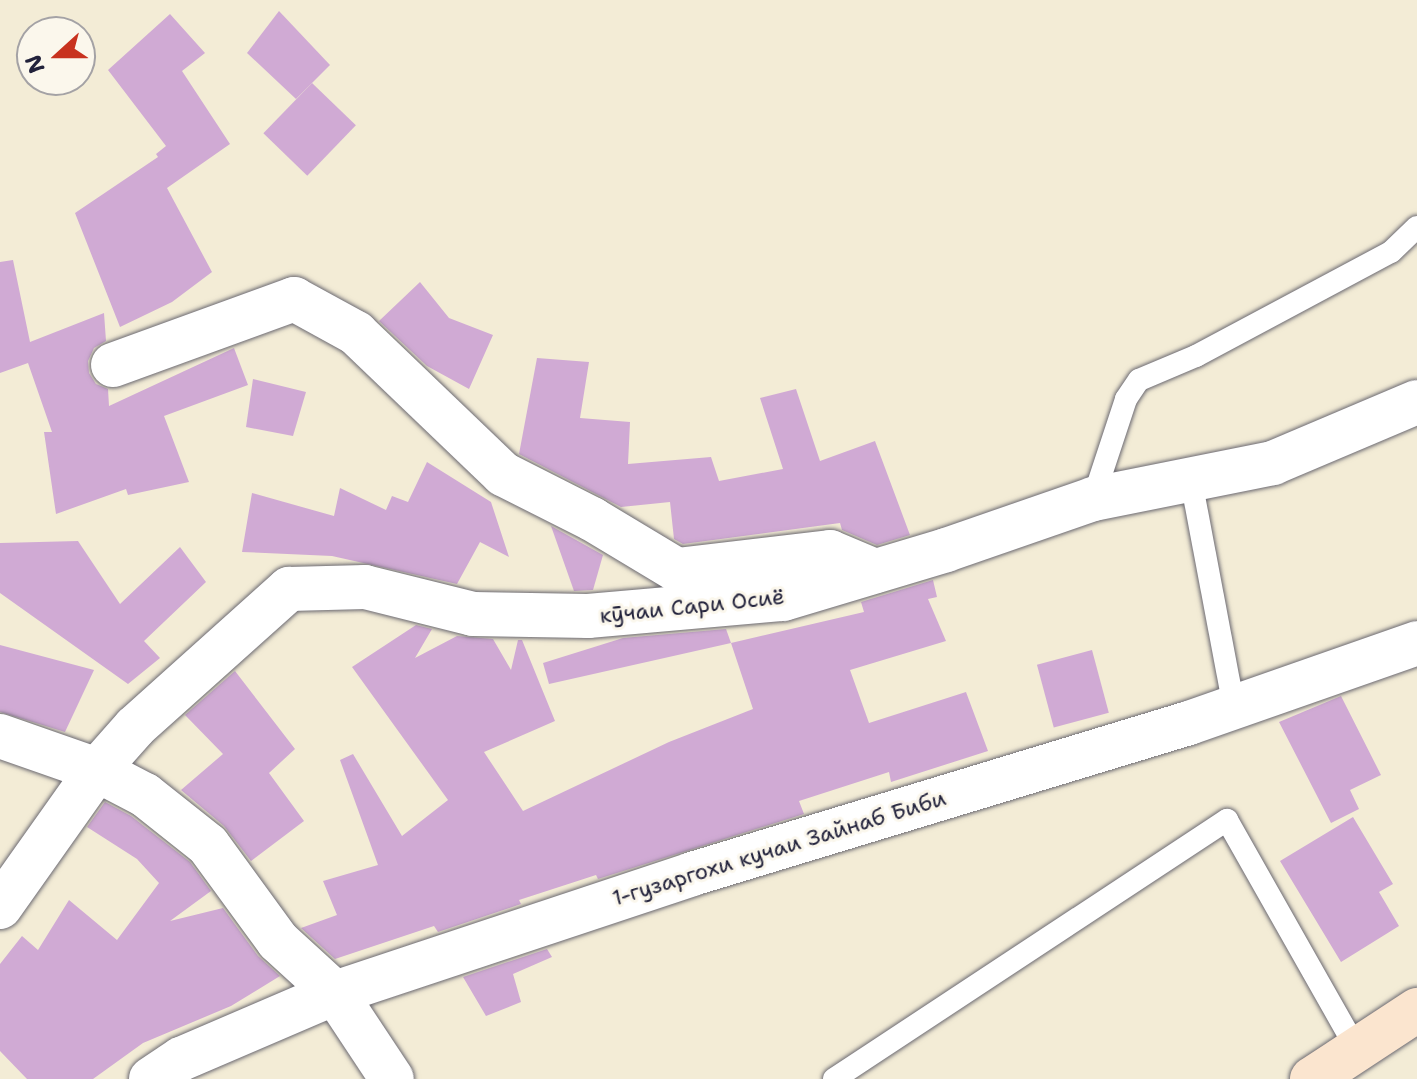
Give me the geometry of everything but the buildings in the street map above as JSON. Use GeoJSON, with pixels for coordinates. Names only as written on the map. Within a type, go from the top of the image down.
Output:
{"type":"FeatureCollection","features":[{"type":"Feature","properties":{"kind":"main road"},"geometry":{"type":"LineString","coordinates":[[1312,1079],[1417,1010]]}},
{"type":"Feature","properties":{"kind":"street"},"geometry":{"type":"LineString","coordinates":[[113,365],[294,299],[356,333],[503,474],[592,519],[677,570],[830,552],[875,571]]}},
{"type":"Feature","properties":{"kind":"street","name":"кӯчаи Сари Осиё"},"geometry":{"type":"LineString","coordinates":[[0,907],[97,770],[135,727],[289,589],[365,587],[473,614],[588,616],[783,599],[1093,499],[1273,463],[1417,402]]}},
{"type":"Feature","properties":{"kind":"street","name":"1-гузаргохи кучаи Зайнаб Биби"},"geometry":{"type":"LineString","coordinates":[[151,1079],[181,1059],[335,993],[692,874],[1234,707],[1417,643]]}},
{"type":"Feature","properties":{"kind":"street"},"geometry":{"type":"LineString","coordinates":[[0,736],[97,770],[145,795],[208,845],[278,941],[335,993],[392,1079]]}},
{"type":"Feature","properties":{"kind":"lane"},"geometry":{"type":"LineString","coordinates":[[1093,499],[1126,399],[1139,380],[1196,356],[1391,252],[1417,227]]}},
{"type":"Feature","properties":{"kind":"lane"},"geometry":{"type":"LineString","coordinates":[[1191,480],[1234,707]]}},
{"type":"Feature","properties":{"kind":"lane"},"geometry":{"type":"LineString","coordinates":[[834,1079],[1227,820],[1357,1050]]}}]}
